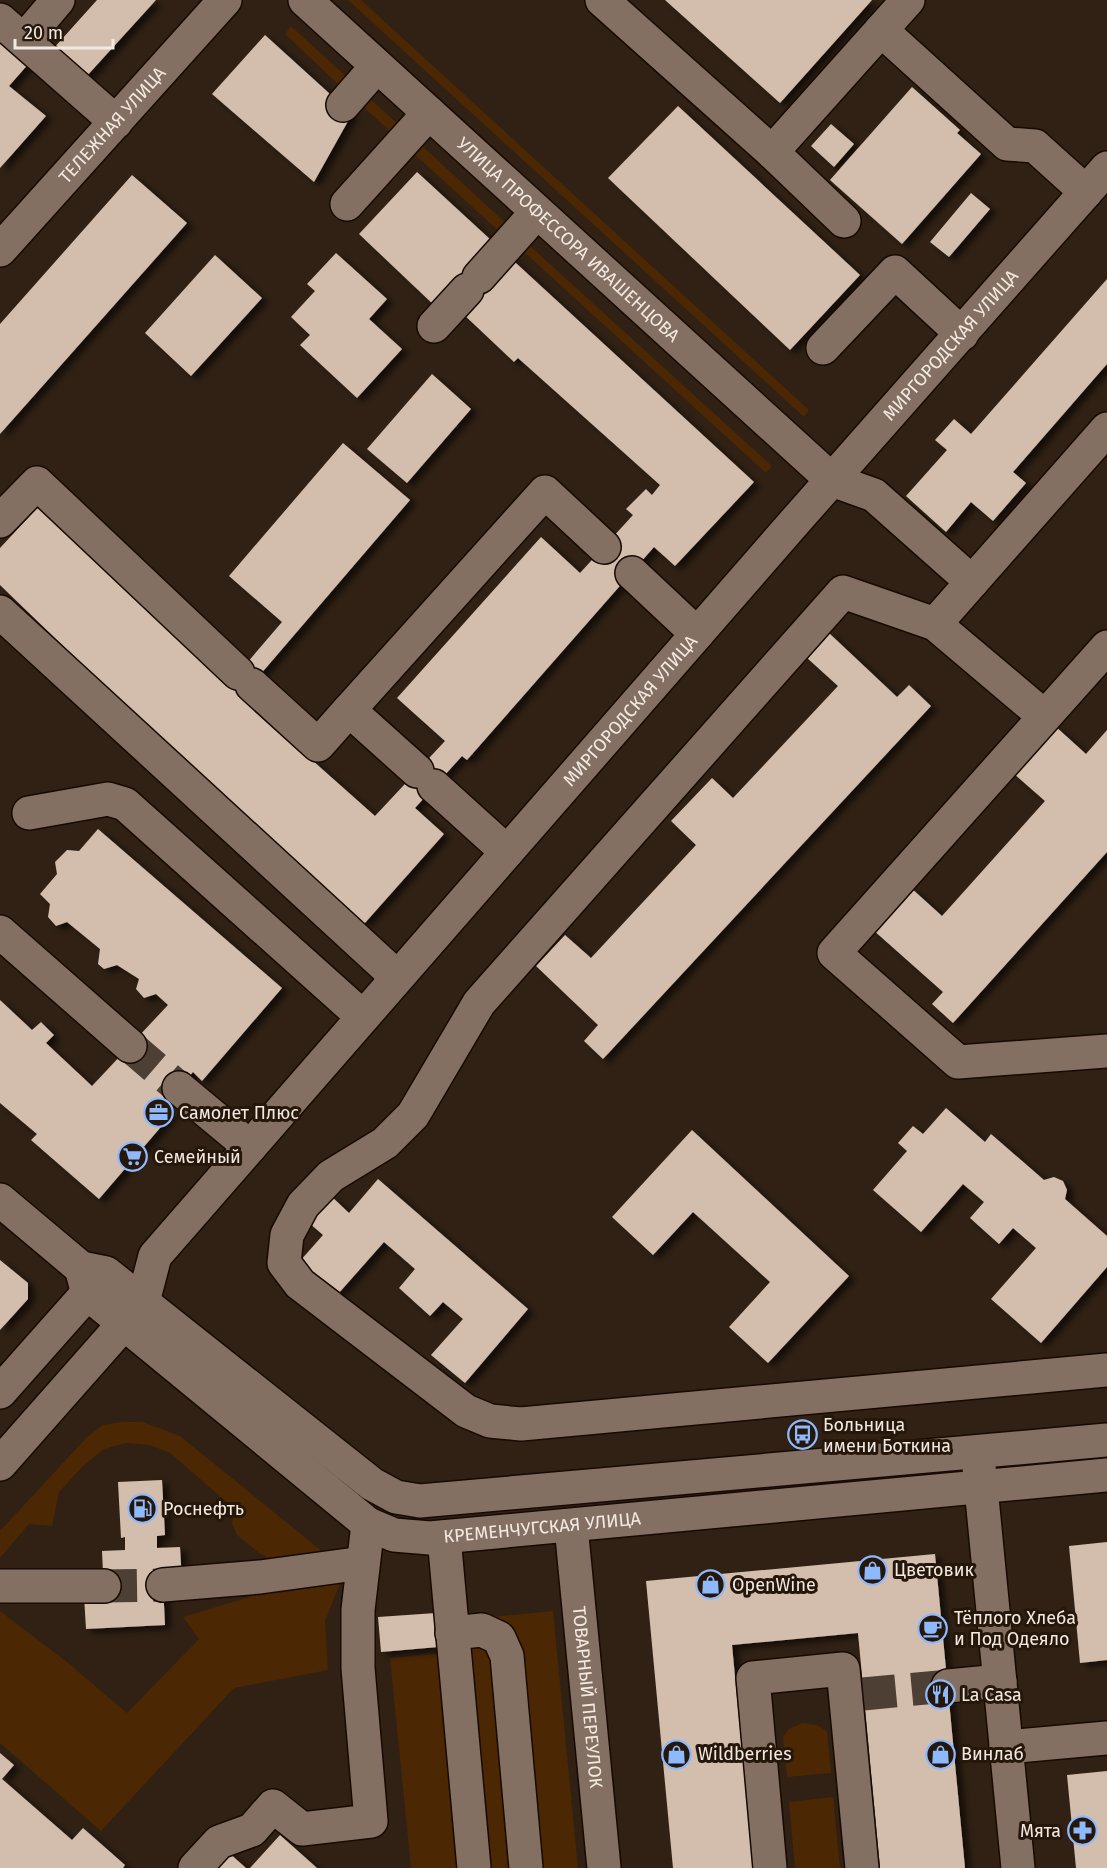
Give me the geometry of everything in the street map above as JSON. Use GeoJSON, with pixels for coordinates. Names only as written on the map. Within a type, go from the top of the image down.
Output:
{"type":"FeatureCollection","features":[{"type":"Feature","properties":{"kind":"street"},"geometry":{"type":"LineString","coordinates":[[58,0],[12,30],[116,122]]}},
{"type":"Feature","properties":{"kind":"street","name":"ТЕЛЕЖНАЯ УЛИЦА"},"geometry":{"type":"LineString","coordinates":[[0,250],[225,0]]}},
{"type":"Feature","properties":{"kind":"street","name":"УЛИЦА ПРОФЕССОРА ИВАШЕНЦОВА"},"geometry":{"type":"LineString","coordinates":[[305,0],[832,480]]}},
{"type":"Feature","properties":{"kind":"street"},"geometry":{"type":"LineString","coordinates":[[602,0],[772,152],[844,221]]}},
{"type":"Feature","properties":{"kind":"street"},"geometry":{"type":"LineString","coordinates":[[772,152],[908,0]]}},
{"type":"Feature","properties":{"kind":"street"},"geometry":{"type":"LineString","coordinates":[[881,30],[1007,144],[1035,146],[1086,192]]}},
{"type":"Feature","properties":{"kind":"street"},"geometry":{"type":"LineString","coordinates":[[343,105],[377,66]]}},
{"type":"Feature","properties":{"kind":"street"},"geometry":{"type":"LineString","coordinates":[[347,204],[429,113]]}},
{"type":"Feature","properties":{"kind":"street","name":"МИРГОРОДСКАЯ УЛИЦА"},"geometry":{"type":"LineString","coordinates":[[0,1464],[134,1312],[155,1256],[1107,168]]}},
{"type":"Feature","properties":{"kind":"street"},"geometry":{"type":"LineString","coordinates":[[434,326],[537,212]]}},
{"type":"Feature","properties":{"kind":"street"},"geometry":{"type":"LineString","coordinates":[[823,348],[895,272],[962,334]]}},
{"type":"Feature","properties":{"kind":"street"},"geometry":{"type":"LineString","coordinates":[[935,624],[1107,429]]}},
{"type":"Feature","properties":{"kind":"street"},"geometry":{"type":"LineString","coordinates":[[832,480],[874,495],[972,582]]}},
{"type":"Feature","properties":{"kind":"street"},"geometry":{"type":"LineString","coordinates":[[0,521],[37,483],[245,679],[318,744],[545,492],[604,547]]}},
{"type":"Feature","properties":{"kind":"street"},"geometry":{"type":"LineString","coordinates":[[632,573],[697,634]]}},
{"type":"Feature","properties":{"kind":"street"},"geometry":{"type":"LineString","coordinates":[[1044,717],[935,624],[843,592],[479,1003],[413,1115],[385,1143],[331,1176],[303,1205],[286,1235],[284,1263],[300,1284],[466,1411],[490,1421],[521,1424],[1107,1370]]}},
{"type":"Feature","properties":{"kind":"street"},"geometry":{"type":"LineString","coordinates":[[0,612],[397,977]]}},
{"type":"Feature","properties":{"kind":"street"},"geometry":{"type":"LineString","coordinates":[[1107,647],[834,953],[958,1062],[1107,1051]]}},
{"type":"Feature","properties":{"kind":"street"},"geometry":{"type":"LineString","coordinates":[[350,710],[507,852]]}},
{"type":"Feature","properties":{"kind":"street"},"geometry":{"type":"LineString","coordinates":[[29,813],[108,799],[125,804],[363,1017]]}},
{"type":"Feature","properties":{"kind":"street"},"geometry":{"type":"LineString","coordinates":[[0,932],[129,1046]]}},
{"type":"Feature","properties":{"kind":"street"},"geometry":{"type":"LineString","coordinates":[[178,1089],[250,1147]]}},
{"type":"Feature","properties":{"kind":"street","name":"КРЕМЕНЧУГСКАЯ УЛИЦА"},"geometry":{"type":"LineString","coordinates":[[0,1200],[134,1312],[372,1484],[396,1497],[420,1501],[459,1499],[1107,1440]]}},
{"type":"Feature","properties":{"kind":"street","name":"МИРГОРОДСКАЯ УЛИЦА"},"geometry":{"type":"LineString","coordinates":[[0,1392],[92,1278],[155,1256]]}},
{"type":"Feature","properties":{"kind":"street","name":"КРЕМЕНЧУГСКАЯ УЛИЦА"},"geometry":{"type":"LineString","coordinates":[[134,1312],[368,1524],[394,1535],[444,1537],[1107,1475]]}},
{"type":"Feature","properties":{"kind":"street"},"geometry":{"type":"LineString","coordinates":[[978,1453],[1018,1868]]}},
{"type":"Feature","properties":{"kind":"street"},"geometry":{"type":"LineString","coordinates":[[195,1868],[219,1842],[252,1830],[273,1806],[302,1829],[371,1821],[358,1668],[358,1610],[368,1524]]}},
{"type":"Feature","properties":{"kind":"street","name":"ТОВАРНЫЙ ПЕРЕУЛОК"},"geometry":{"type":"LineString","coordinates":[[571,1526],[604,1868]]}},
{"type":"Feature","properties":{"kind":"street"},"geometry":{"type":"LineString","coordinates":[[444,1537],[474,1868]]}},
{"type":"Feature","properties":{"kind":"street"},"geometry":{"type":"LineString","coordinates":[[162,1585],[260,1577],[363,1563]]}},
{"type":"Feature","properties":{"kind":"street"},"geometry":{"type":"LineString","coordinates":[[0,1586],[104,1586]]}},
{"type":"Feature","properties":{"kind":"street"},"geometry":{"type":"LineString","coordinates":[[452,1633],[482,1630],[500,1638],[507,1656],[526,1868]]}},
{"type":"Feature","properties":{"kind":"street"},"geometry":{"type":"LineString","coordinates":[[770,1868],[753,1678],[843,1669],[854,1695],[862,1868]]}},
{"type":"Feature","properties":{"kind":"street"},"geometry":{"type":"LineString","coordinates":[[948,1686],[1000,1681]]}},
{"type":"Feature","properties":{"kind":"street"},"geometry":{"type":"LineString","coordinates":[[1006,1747],[1107,1738]]}},
{"type":"Feature","properties":{"kind":"shaded area"},"geometry":{"type":"Polygon","coordinates":[[[348,0],[361,0],[809,410],[804,417],[348,0]]]}},
{"type":"Feature","properties":{"kind":"shaded area"},"geometry":{"type":"Polygon","coordinates":[[[291,26],[350,80],[342,88],[285,34],[291,26]]]}},
{"type":"Feature","properties":{"kind":"shaded area"},"geometry":{"type":"Polygon","coordinates":[[[366,95],[399,125],[392,133],[359,103],[366,95]]]}},
{"type":"Feature","properties":{"kind":"shaded area"},"geometry":{"type":"Polygon","coordinates":[[[419,143],[509,226],[502,234],[412,152],[419,143]]]}},
{"type":"Feature","properties":{"kind":"shaded area"},"geometry":{"type":"Polygon","coordinates":[[[529,245],[772,466],[766,473],[523,251],[529,245]]]}},
{"type":"Feature","properties":{"kind":"shaded area"},"geometry":{"type":"Polygon","coordinates":[[[143,1422],[180,1436],[328,1556],[273,1560],[259,1553],[237,1535],[232,1524],[235,1509],[170,1453],[150,1445],[126,1443],[104,1449],[84,1465],[59,1492],[52,1526],[29,1524],[0,1558],[0,1531],[87,1437],[103,1425],[143,1422]]]}},
{"type":"Feature","properties":{"kind":"shaded area"},"geometry":{"type":"Polygon","coordinates":[[[341,1581],[325,1621],[328,1670],[234,1688],[101,1831],[0,1743],[0,1611],[67,1662],[127,1713],[199,1639],[183,1617],[263,1593],[341,1581]]]}},
{"type":"Feature","properties":{"kind":"shaded area"},"geometry":{"type":"Polygon","coordinates":[[[553,1611],[578,1868],[411,1868],[390,1658],[445,1653],[442,1622],[553,1611]]]}},
{"type":"Feature","properties":{"kind":"shaded area"},"geometry":{"type":"Polygon","coordinates":[[[802,1723],[817,1725],[827,1731],[831,1773],[787,1777],[783,1737],[789,1729],[802,1723]]]}},
{"type":"Feature","properties":{"kind":"shaded area"},"geometry":{"type":"Polygon","coordinates":[[[833,1797],[840,1868],[795,1868],[789,1802],[833,1797]]]}},
{"type":"Feature","properties":{"kind":"building"},"geometry":{"type":"Polygon","coordinates":[[[97,0],[156,0],[85,78],[53,49],[97,0]]]}},
{"type":"Feature","properties":{"kind":"building"},"geometry":{"type":"Polygon","coordinates":[[[665,0],[872,0],[780,103],[665,0]]]}},
{"type":"Feature","properties":{"kind":"building"},"geometry":{"type":"Polygon","coordinates":[[[265,35],[352,114],[314,182],[212,94],[265,35]]]}},
{"type":"Feature","properties":{"kind":"building"},"geometry":{"type":"Polygon","coordinates":[[[0,36],[31,61],[9,86],[46,116],[0,168],[0,36]]]}},
{"type":"Feature","properties":{"kind":"building"},"geometry":{"type":"Polygon","coordinates":[[[912,87],[960,130],[957,133],[981,154],[902,244],[830,180],[912,87]]]}},
{"type":"Feature","properties":{"kind":"building"},"geometry":{"type":"Polygon","coordinates":[[[678,106],[860,275],[790,350],[608,178],[678,106]]]}},
{"type":"Feature","properties":{"kind":"building"},"geometry":{"type":"Polygon","coordinates":[[[831,124],[854,144],[834,167],[811,146],[831,124]]]}},
{"type":"Feature","properties":{"kind":"building"},"geometry":{"type":"Polygon","coordinates":[[[417,172],[754,482],[675,566],[654,547],[467,760],[462,756],[415,808],[444,834],[364,924],[170,749],[0,585],[0,548],[39,506],[228,685],[282,622],[229,576],[343,443],[410,500],[241,697],[375,816],[445,741],[397,698],[541,537],[580,573],[633,515],[626,509],[646,489],[652,495],[660,485],[518,358],[514,362],[460,311],[436,307],[359,234],[417,172]]]}},
{"type":"Feature","properties":{"kind":"building"},"geometry":{"type":"Polygon","coordinates":[[[132,175],[187,223],[0,434],[0,324],[132,175]]]}},
{"type":"Feature","properties":{"kind":"building"},"geometry":{"type":"Polygon","coordinates":[[[971,193],[990,209],[949,257],[930,242],[971,193]]]}},
{"type":"Feature","properties":{"kind":"building"},"geometry":{"type":"Polygon","coordinates":[[[336,253],[387,299],[369,319],[402,349],[357,398],[300,345],[310,335],[291,317],[315,291],[307,284],[336,253]]]}},
{"type":"Feature","properties":{"kind":"building"},"geometry":{"type":"Polygon","coordinates":[[[215,255],[262,298],[191,376],[145,333],[215,255]]]}},
{"type":"Feature","properties":{"kind":"building"},"geometry":{"type":"Polygon","coordinates":[[[1107,279],[1107,364],[1013,472],[1026,483],[993,521],[971,502],[946,532],[906,496],[947,450],[935,440],[954,419],[971,434],[1107,279]]]}},
{"type":"Feature","properties":{"kind":"building"},"geometry":{"type":"Polygon","coordinates":[[[432,374],[471,409],[407,483],[367,449],[432,374]]]}},
{"type":"Feature","properties":{"kind":"building"},"geometry":{"type":"Polygon","coordinates":[[[829,633],[897,697],[909,685],[931,706],[603,1059],[584,1041],[598,1025],[536,966],[565,935],[591,958],[696,845],[671,821],[712,778],[733,798],[838,686],[806,657],[829,633]]]}},
{"type":"Feature","properties":{"kind":"building"},"geometry":{"type":"Polygon","coordinates":[[[1055,726],[1086,754],[1107,730],[1107,852],[953,1023],[932,1004],[943,992],[872,929],[910,887],[942,916],[1045,801],[1013,773],[1055,726]]]}},
{"type":"Feature","properties":{"kind":"building"},"geometry":{"type":"Polygon","coordinates":[[[98,829],[282,988],[202,1081],[193,1072],[163,1106],[172,1114],[99,1199],[31,1140],[37,1134],[0,1103],[0,1000],[32,1030],[41,1022],[54,1035],[46,1043],[92,1086],[168,1005],[156,994],[144,998],[136,989],[139,979],[117,965],[104,969],[98,964],[100,949],[67,922],[56,926],[48,917],[50,904],[40,894],[57,874],[55,862],[67,850],[79,851],[98,829]]]}},
{"type":"Feature","properties":{"kind":"building"},"geometry":{"type":"Polygon","coordinates":[[[946,1108],[985,1142],[991,1134],[1044,1180],[1054,1177],[1063,1181],[1067,1190],[1065,1199],[1107,1236],[1107,1267],[1041,1343],[991,1299],[1036,1248],[1013,1228],[999,1244],[970,1218],[984,1202],[963,1184],[921,1232],[873,1190],[907,1151],[898,1143],[913,1126],[923,1134],[946,1108]]]}},
{"type":"Feature","properties":{"kind":"building"},"geometry":{"type":"Polygon","coordinates":[[[692,1130],[849,1276],[768,1363],[729,1327],[770,1282],[693,1212],[653,1255],[612,1217],[692,1130]]]}},
{"type":"Feature","properties":{"kind":"building"},"geometry":{"type":"Polygon","coordinates":[[[378,1179],[528,1309],[465,1383],[431,1355],[463,1319],[443,1302],[430,1316],[399,1288],[415,1269],[384,1242],[338,1294],[300,1261],[323,1235],[308,1222],[331,1196],[349,1213],[378,1179]]]}},
{"type":"Feature","properties":{"kind":"building"},"geometry":{"type":"Polygon","coordinates":[[[0,1260],[28,1283],[28,1299],[0,1330],[0,1260]]]}},
{"type":"Feature","properties":{"kind":"building"},"geometry":{"type":"Polygon","coordinates":[[[162,1480],[165,1535],[157,1536],[157,1548],[180,1547],[182,1581],[163,1585],[165,1625],[86,1629],[84,1596],[104,1594],[102,1551],[125,1550],[125,1537],[121,1538],[118,1482],[162,1480]]]}},
{"type":"Feature","properties":{"kind":"building"},"geometry":{"type":"Polygon","coordinates":[[[1107,1542],[1107,1660],[1080,1663],[1069,1546],[1107,1542]]]}},
{"type":"Feature","properties":{"kind":"building"},"geometry":{"type":"Polygon","coordinates":[[[935,1554],[965,1868],[880,1868],[858,1633],[732,1645],[753,1868],[673,1868],[646,1581],[935,1554]]]}},
{"type":"Feature","properties":{"kind":"building"},"geometry":{"type":"Polygon","coordinates":[[[436,1613],[438,1647],[381,1652],[378,1617],[436,1613]]]}},
{"type":"Feature","properties":{"kind":"building"},"geometry":{"type":"Polygon","coordinates":[[[0,1753],[14,1765],[2,1779],[72,1840],[83,1828],[125,1865],[123,1868],[0,1868],[0,1753]]]}},
{"type":"Feature","properties":{"kind":"building"},"geometry":{"type":"Polygon","coordinates":[[[1107,1771],[1107,1868],[1076,1868],[1067,1775],[1107,1771]]]}},
{"type":"Feature","properties":{"kind":"building"},"geometry":{"type":"Polygon","coordinates":[[[280,1835],[317,1868],[250,1868],[280,1835]]]}},
{"type":"Feature","properties":{"kind":"building"},"geometry":{"type":"Polygon","coordinates":[[[228,1852],[246,1868],[214,1868],[228,1852]]]}},
{"type":"Feature","properties":{"kind":"tunnel"},"geometry":{"type":"LineString","coordinates":[[130,1046],[179,1088]]}},
{"type":"Feature","properties":{"kind":"tunnel"},"geometry":{"type":"LineString","coordinates":[[104,1586],[163,1585]]}},
{"type":"Feature","properties":{"kind":"tunnel"},"geometry":{"type":"LineString","coordinates":[[863,1694],[948,1686]]}},
{"type":"Feature","properties":{"kind":"place","name":"Самолет Плюс"},"geometry":{"type":"Point","coordinates":[158,1113]}},
{"type":"Feature","properties":{"kind":"place","name":"Семейный"},"geometry":{"type":"Point","coordinates":[133,1157]}},
{"type":"Feature","properties":{"kind":"place","name":"Больница имени Боткина"},"geometry":{"type":"Point","coordinates":[802,1435]}},
{"type":"Feature","properties":{"kind":"place","name":"Роснефть"},"geometry":{"type":"Point","coordinates":[142,1509]}},
{"type":"Feature","properties":{"kind":"place","name":"Цветовик"},"geometry":{"type":"Point","coordinates":[873,1570]}},
{"type":"Feature","properties":{"kind":"place","name":"OpenWine"},"geometry":{"type":"Point","coordinates":[711,1585]}},
{"type":"Feature","properties":{"kind":"place","name":"Тёплого Хлеба и Под Одеяло"},"geometry":{"type":"Point","coordinates":[933,1628]}},
{"type":"Feature","properties":{"kind":"place","name":"La Casa"},"geometry":{"type":"Point","coordinates":[940,1695]}},
{"type":"Feature","properties":{"kind":"place","name":"Wildberries"},"geometry":{"type":"Point","coordinates":[677,1754]}},
{"type":"Feature","properties":{"kind":"place","name":"Винлаб"},"geometry":{"type":"Point","coordinates":[940,1754]}},
{"type":"Feature","properties":{"kind":"place","name":"Мята"},"geometry":{"type":"Point","coordinates":[1082,1831]}}]}
